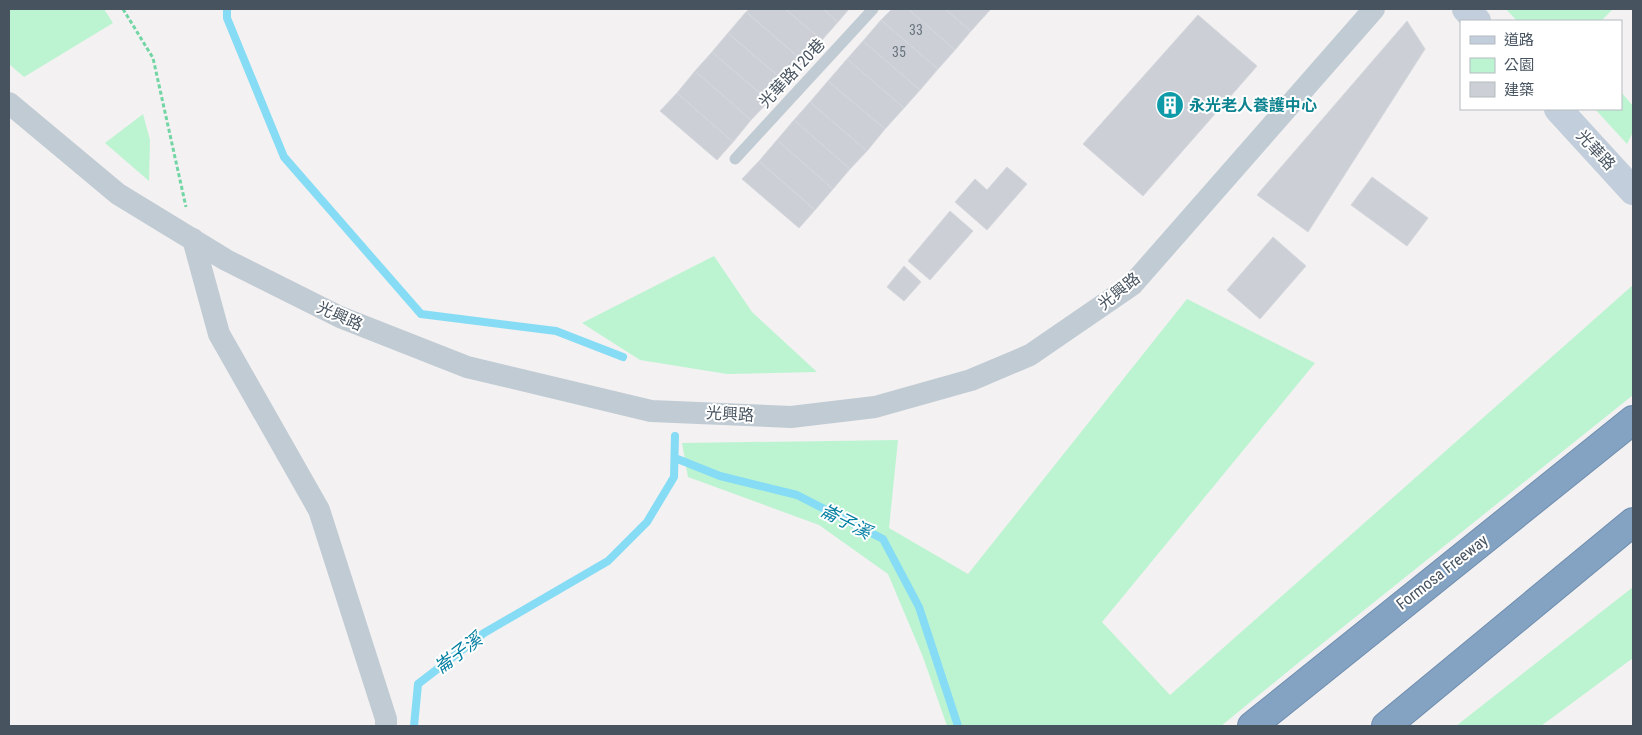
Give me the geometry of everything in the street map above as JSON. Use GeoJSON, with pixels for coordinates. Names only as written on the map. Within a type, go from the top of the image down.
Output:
{"type":"FeatureCollection","features":[{"type":"Feature","properties":{"kind":"highway","name":"Formosa Freeway"},"geometry":{"type":"LineString","coordinates":[[1252,726],[1633,420]]}},
{"type":"Feature","properties":{"kind":"highway"},"geometry":{"type":"LineString","coordinates":[[1386,726],[1633,522]]}},
{"type":"Feature","properties":{"kind":"street","name":"光興路"},"geometry":{"type":"LineString","coordinates":[[9,103],[118,194],[226,260],[340,317],[477,369],[651,411],[791,417],[875,407],[971,380],[1030,355],[1132,285],[1374,9]]}},
{"type":"Feature","properties":{"kind":"street"},"geometry":{"type":"LineString","coordinates":[[1466,9],[1476,20]]}},
{"type":"Feature","properties":{"kind":"street","name":"光華路"},"geometry":{"type":"LineString","coordinates":[[1559,110],[1633,191]]}},
{"type":"Feature","properties":{"kind":"street"},"geometry":{"type":"LineString","coordinates":[[194,239],[219,334],[319,510],[386,719],[386,726]]}},
{"type":"Feature","properties":{"kind":"lane","name":"光華路120巷"},"geometry":{"type":"LineString","coordinates":[[735,159],[874,9]]}},
{"type":"Feature","properties":{"kind":"path"},"geometry":{"type":"LineString","coordinates":[[123,9],[153,58],[194,239]]}},
{"type":"Feature","properties":{"kind":"green space"},"geometry":{"type":"Polygon","coordinates":[[[9,9],[104,9],[113,23],[24,77],[9,64],[9,9]]]}},
{"type":"Feature","properties":{"kind":"green space"},"geometry":{"type":"Polygon","coordinates":[[[1506,9],[1613,9],[1602,20],[1516,20],[1506,9]]]}},
{"type":"Feature","properties":{"kind":"green space"},"geometry":{"type":"Polygon","coordinates":[[[1622,93],[1633,106],[1633,132],[1627,144],[1596,110],[1622,110],[1622,93]]]}},
{"type":"Feature","properties":{"kind":"green space"},"geometry":{"type":"Polygon","coordinates":[[[143,114],[150,140],[149,181],[105,143],[143,114]]]}},
{"type":"Feature","properties":{"kind":"green space"},"geometry":{"type":"Polygon","coordinates":[[[714,256],[752,312],[817,372],[727,374],[640,360],[582,323],[714,256]]]}},
{"type":"Feature","properties":{"kind":"green space"},"geometry":{"type":"Polygon","coordinates":[[[1633,285],[1633,395],[1221,726],[947,726],[923,657],[888,574],[819,525],[688,477],[682,443],[898,440],[889,528],[968,574],[1187,299],[1315,363],[1102,622],[1170,695],[1633,285]]]}},
{"type":"Feature","properties":{"kind":"green space"},"geometry":{"type":"Polygon","coordinates":[[[1633,587],[1633,658],[1541,726],[1456,726],[1633,587]]]}},
{"type":"Feature","properties":{"kind":"building"},"geometry":{"type":"Polygon","coordinates":[[[750,9],[785,9],[822,40],[803,61],[746,12],[750,9]]]}},
{"type":"Feature","properties":{"kind":"building"},"geometry":{"type":"Polygon","coordinates":[[[785,9],[823,9],[838,22],[822,40],[785,9]]]}},
{"type":"Feature","properties":{"kind":"building"},"geometry":{"type":"Polygon","coordinates":[[[823,9],[849,9],[838,22],[823,9]]]}},
{"type":"Feature","properties":{"kind":"building"},"geometry":{"type":"Polygon","coordinates":[[[892,9],[908,9],[955,50],[938,69],[881,20],[892,9]]]}},
{"type":"Feature","properties":{"kind":"building"},"geometry":{"type":"Polygon","coordinates":[[[908,9],[945,9],[971,31],[955,50],[908,9]]]}},
{"type":"Feature","properties":{"kind":"building"},"geometry":{"type":"Polygon","coordinates":[[[945,9],[989,9],[990,10],[971,31],[945,9]]]}},
{"type":"Feature","properties":{"kind":"building"},"geometry":{"type":"Polygon","coordinates":[[[746,12],[803,61],[785,82],[728,33],[746,12]]]}},
{"type":"Feature","properties":{"kind":"building","name":"永光老人養護中心"},"geometry":{"type":"Polygon","coordinates":[[[1198,15],[1257,66],[1143,196],[1083,144],[1198,15]]]}},
{"type":"Feature","properties":{"kind":"building"},"geometry":{"type":"Polygon","coordinates":[[[881,20],[938,69],[920,90],[863,41],[881,20]]]}},
{"type":"Feature","properties":{"kind":"building"},"geometry":{"type":"Polygon","coordinates":[[[1407,21],[1425,49],[1308,232],[1257,195],[1407,21]]]}},
{"type":"Feature","properties":{"kind":"building"},"geometry":{"type":"Polygon","coordinates":[[[728,33],[785,82],[769,101],[712,52],[728,33]]]}},
{"type":"Feature","properties":{"kind":"building"},"geometry":{"type":"Polygon","coordinates":[[[863,41],[920,90],[904,108],[847,59],[863,41]]]}},
{"type":"Feature","properties":{"kind":"building"},"geometry":{"type":"Polygon","coordinates":[[[712,52],[769,101],[751,120],[695,71],[712,52]]]}},
{"type":"Feature","properties":{"kind":"building"},"geometry":{"type":"Polygon","coordinates":[[[847,59],[904,108],[885,129],[828,81],[847,59]]]}},
{"type":"Feature","properties":{"kind":"building"},"geometry":{"type":"Polygon","coordinates":[[[695,71],[751,120],[733,142],[677,93],[695,71]]]}},
{"type":"Feature","properties":{"kind":"building"},"geometry":{"type":"Polygon","coordinates":[[[828,81],[885,129],[867,151],[810,102],[828,81]]]}},
{"type":"Feature","properties":{"kind":"building"},"geometry":{"type":"Polygon","coordinates":[[[677,93],[733,142],[717,160],[660,111],[677,93]]]}},
{"type":"Feature","properties":{"kind":"building"},"geometry":{"type":"Polygon","coordinates":[[[810,102],[867,151],[850,169],[794,120],[810,102]]]}},
{"type":"Feature","properties":{"kind":"building"},"geometry":{"type":"Polygon","coordinates":[[[794,120],[850,169],[833,189],[777,140],[794,120]]]}},
{"type":"Feature","properties":{"kind":"building"},"geometry":{"type":"Polygon","coordinates":[[[777,140],[833,189],[815,210],[759,161],[777,140]]]}},
{"type":"Feature","properties":{"kind":"building"},"geometry":{"type":"Polygon","coordinates":[[[759,161],[815,210],[799,228],[742,179],[759,161]]]}},
{"type":"Feature","properties":{"kind":"building"},"geometry":{"type":"Polygon","coordinates":[[[1007,167],[1027,184],[987,230],[955,202],[975,179],[987,190],[1007,167]]]}},
{"type":"Feature","properties":{"kind":"building"},"geometry":{"type":"Polygon","coordinates":[[[1372,177],[1428,218],[1407,246],[1351,205],[1372,177]]]}},
{"type":"Feature","properties":{"kind":"building"},"geometry":{"type":"Polygon","coordinates":[[[950,211],[973,231],[930,280],[908,261],[950,211]]]}},
{"type":"Feature","properties":{"kind":"building"},"geometry":{"type":"Polygon","coordinates":[[[1273,237],[1306,266],[1260,319],[1227,290],[1273,237]]]}},
{"type":"Feature","properties":{"kind":"building"},"geometry":{"type":"Polygon","coordinates":[[[904,266],[921,282],[904,301],[887,287],[904,266]]]}},
{"type":"Feature","properties":{"kind":"waterway"},"geometry":{"type":"LineString","coordinates":[[227,9],[227,18],[284,157],[421,314],[556,331],[623,357]]}},
{"type":"Feature","properties":{"kind":"waterway","name":"崙子溪"},"geometry":{"type":"LineString","coordinates":[[414,726],[418,684],[484,633],[608,561],[647,522],[674,477],[675,436]]}},
{"type":"Feature","properties":{"kind":"waterway","name":"崙子溪"},"geometry":{"type":"LineString","coordinates":[[675,458],[720,476],[797,495],[883,539],[919,607],[958,726]]}},
{"type":"Feature","properties":{"kind":"place","name":"永光老人養護中心"},"geometry":{"type":"Point","coordinates":[1170,105]}}]}
